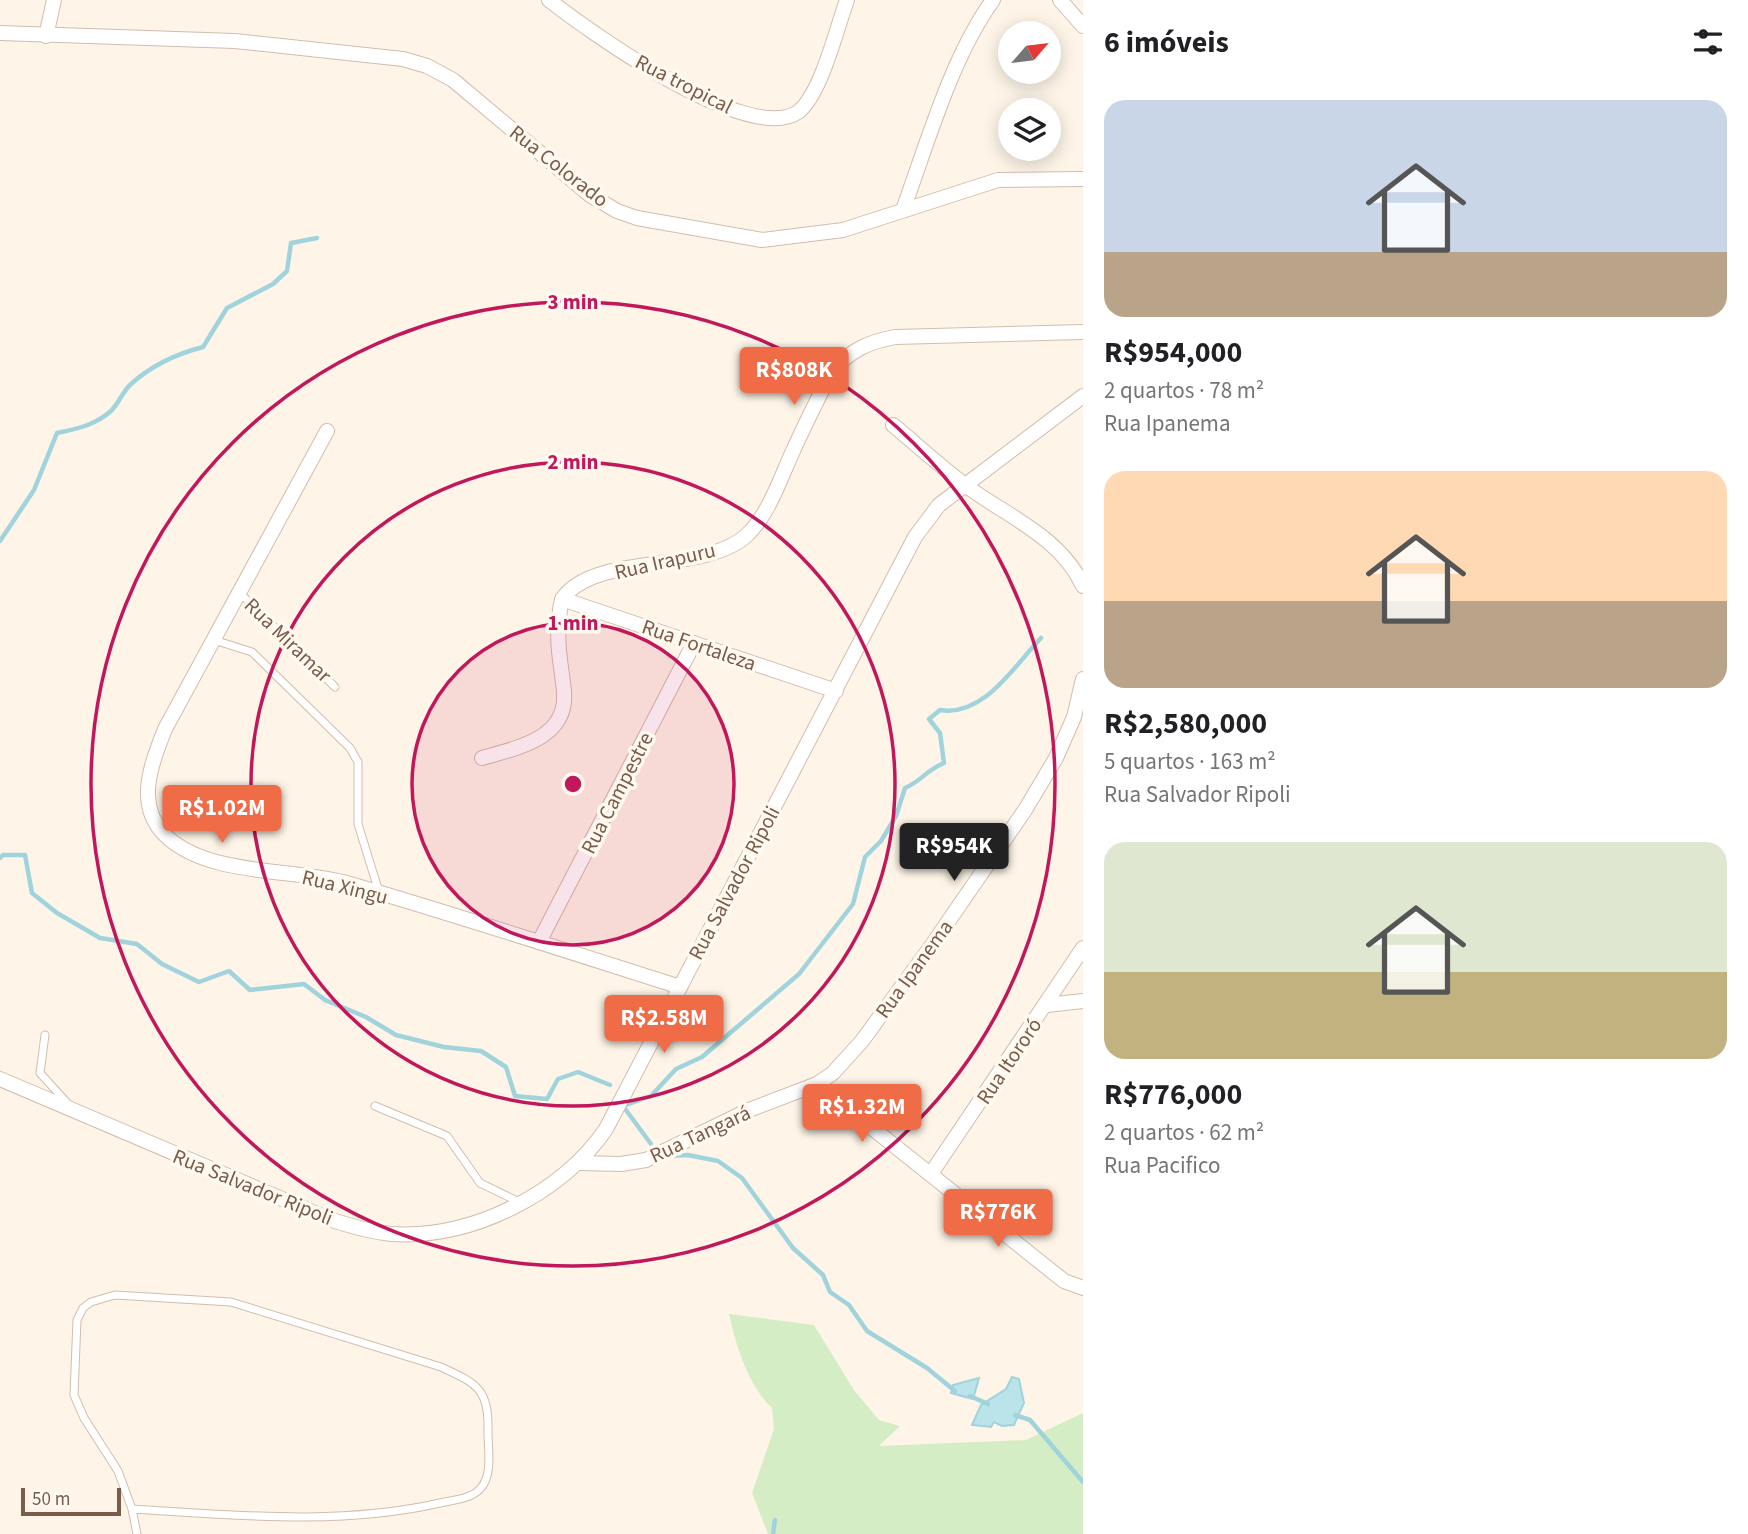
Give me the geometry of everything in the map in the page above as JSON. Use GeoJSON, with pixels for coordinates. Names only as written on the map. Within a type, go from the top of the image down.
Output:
{"type":"FeatureCollection","features":[{"type":"Feature","properties":{"kind":"street"},"geometry":{"type":"LineString","coordinates":[[46,36],[54,0]]}},
{"type":"Feature","properties":{"kind":"street","name":"Rua tropical"},"geometry":{"type":"LineString","coordinates":[[549,0],[587,30],[692,92],[763,119],[787,118],[805,105],[817,83],[846,0]]}},
{"type":"Feature","properties":{"kind":"street"},"geometry":{"type":"LineString","coordinates":[[903,210],[935,119],[978,20],[993,0]]}},
{"type":"Feature","properties":{"kind":"street"},"geometry":{"type":"LineString","coordinates":[[1060,0],[1083,26]]}},
{"type":"Feature","properties":{"kind":"street","name":"Rua Colorado"},"geometry":{"type":"LineString","coordinates":[[0,33],[235,41],[403,59],[427,65],[453,80],[590,195],[637,218],[762,240],[819,235],[998,180],[1083,179]]}},
{"type":"Feature","properties":{"kind":"street","name":"Rua Irapuru"},"geometry":{"type":"LineString","coordinates":[[562,598],[590,578],[711,552],[735,544],[747,535],[774,493],[832,370],[859,347],[895,337],[1083,332]]}},
{"type":"Feature","properties":{"kind":"street","name":"Rua Salvador Ripoli"},"geometry":{"type":"LineString","coordinates":[[0,1079],[329,1219],[364,1230],[394,1234],[435,1231],[481,1220],[541,1191],[579,1163],[606,1129],[915,537],[939,505],[1083,396]]}},
{"type":"Feature","properties":{"kind":"street"},"geometry":{"type":"LineString","coordinates":[[893,425],[965,485],[1049,541],[1065,557],[1083,586]]}},
{"type":"Feature","properties":{"kind":"street","name":"Rua Xingu"},"geometry":{"type":"LineString","coordinates":[[327,431],[165,729],[151,765],[147,788],[150,810],[158,826],[185,850],[222,864],[326,878],[680,987]]}},
{"type":"Feature","properties":{"kind":"street"},"geometry":{"type":"LineString","coordinates":[[482,758],[529,744],[546,735],[563,708],[564,695],[557,638],[562,598]]}},
{"type":"Feature","properties":{"kind":"street","name":"Rua Fortaleza"},"geometry":{"type":"LineString","coordinates":[[562,598],[836,691]]}},
{"type":"Feature","properties":{"kind":"street","name":"Rua Campestre"},"geometry":{"type":"LineString","coordinates":[[539,942],[694,643]]}},
{"type":"Feature","properties":{"kind":"street","name":"Rua Ipanema"},"geometry":{"type":"LineString","coordinates":[[817,1084],[833,1073],[862,1041],[1025,810],[1056,758],[1074,717],[1083,679]]}},
{"type":"Feature","properties":{"kind":"street","name":"Rua Itororó"},"geometry":{"type":"LineString","coordinates":[[932,1172],[1083,948]]}},
{"type":"Feature","properties":{"kind":"street"},"geometry":{"type":"LineString","coordinates":[[1047,1005],[1083,1001]]}},
{"type":"Feature","properties":{"kind":"street"},"geometry":{"type":"LineString","coordinates":[[817,1084],[881,1137],[932,1172],[1064,1281],[1083,1288]]}},
{"type":"Feature","properties":{"kind":"street","name":"Rua Tangará"},"geometry":{"type":"LineString","coordinates":[[579,1163],[621,1164],[646,1160],[749,1110],[817,1084]]}},
{"type":"Feature","properties":{"kind":"lane","name":"Rua Miramar"},"geometry":{"type":"LineString","coordinates":[[240,593],[335,687]]}},
{"type":"Feature","properties":{"kind":"lane"},"geometry":{"type":"LineString","coordinates":[[214,639],[252,652],[351,748],[358,762],[358,824],[381,896]]}},
{"type":"Feature","properties":{"kind":"lane"},"geometry":{"type":"LineString","coordinates":[[45,1035],[40,1073],[74,1112]]}},
{"type":"Feature","properties":{"kind":"lane"},"geometry":{"type":"LineString","coordinates":[[374,1106],[447,1136],[480,1183],[499,1195],[520,1202]]}},
{"type":"Feature","properties":{"kind":"lane"},"geometry":{"type":"LineString","coordinates":[[132,1509],[266,1517],[370,1516],[467,1497],[481,1488],[487,1476],[486,1399],[473,1382],[441,1367],[231,1301],[155,1296],[101,1297],[83,1308],[77,1320],[74,1395],[84,1418],[118,1471],[132,1509],[137,1534]]}},
{"type":"Feature","properties":{"kind":"green space"},"geometry":{"type":"Polygon","coordinates":[[[729,1314],[814,1325],[854,1390],[879,1420],[900,1426],[879,1446],[1026,1440],[1083,1413],[1083,1534],[768,1534],[752,1493],[774,1429],[772,1408],[750,1377],[739,1352],[729,1314]]]}},
{"type":"Feature","properties":{"kind":"water"},"geometry":{"type":"Polygon","coordinates":[[[1012,1377],[1019,1379],[1024,1403],[1014,1425],[1002,1426],[994,1422],[991,1427],[972,1425],[981,1405],[1006,1389],[1012,1377]]]}},
{"type":"Feature","properties":{"kind":"water"},"geometry":{"type":"Polygon","coordinates":[[[979,1378],[973,1399],[951,1393],[953,1385],[979,1378]]]}},
{"type":"Feature","properties":{"kind":"waterway"},"geometry":{"type":"LineString","coordinates":[[0,541],[34,490],[57,433],[99,420],[111,411],[128,387],[147,371],[174,357],[203,347],[227,308],[273,284],[287,271],[291,243],[317,238]]}},
{"type":"Feature","properties":{"kind":"waterway"},"geometry":{"type":"LineString","coordinates":[[651,1144],[623,1106],[651,1096],[676,1069],[702,1057],[799,974],[853,904],[865,857],[881,841],[896,816],[905,788],[944,763],[940,733],[929,719],[940,710],[971,706],[984,698],[1009,675],[1041,638]]}},
{"type":"Feature","properties":{"kind":"waterway"},"geometry":{"type":"LineString","coordinates":[[0,858],[3,855],[25,855],[32,893],[57,913],[100,938],[137,944],[162,964],[199,982],[229,971],[250,990],[304,984],[325,1000],[366,1017],[396,1035],[444,1047],[481,1051],[506,1067],[515,1096],[547,1099],[558,1079],[578,1072],[610,1085]]}},
{"type":"Feature","properties":{"kind":"waterway"},"geometry":{"type":"LineString","coordinates":[[666,1156],[688,1155],[718,1161],[742,1178],[793,1248],[823,1275],[830,1292],[849,1305],[867,1331],[927,1368],[955,1391]]}},
{"type":"Feature","properties":{"kind":"waterway"},"geometry":{"type":"LineString","coordinates":[[970,1396],[988,1404]]}},
{"type":"Feature","properties":{"kind":"waterway"},"geometry":{"type":"LineString","coordinates":[[1015,1415],[1030,1420],[1083,1482]]}},
{"type":"Feature","properties":{"kind":"waterway"},"geometry":{"type":"LineString","coordinates":[[773,1534],[775,1520]]}}]}
